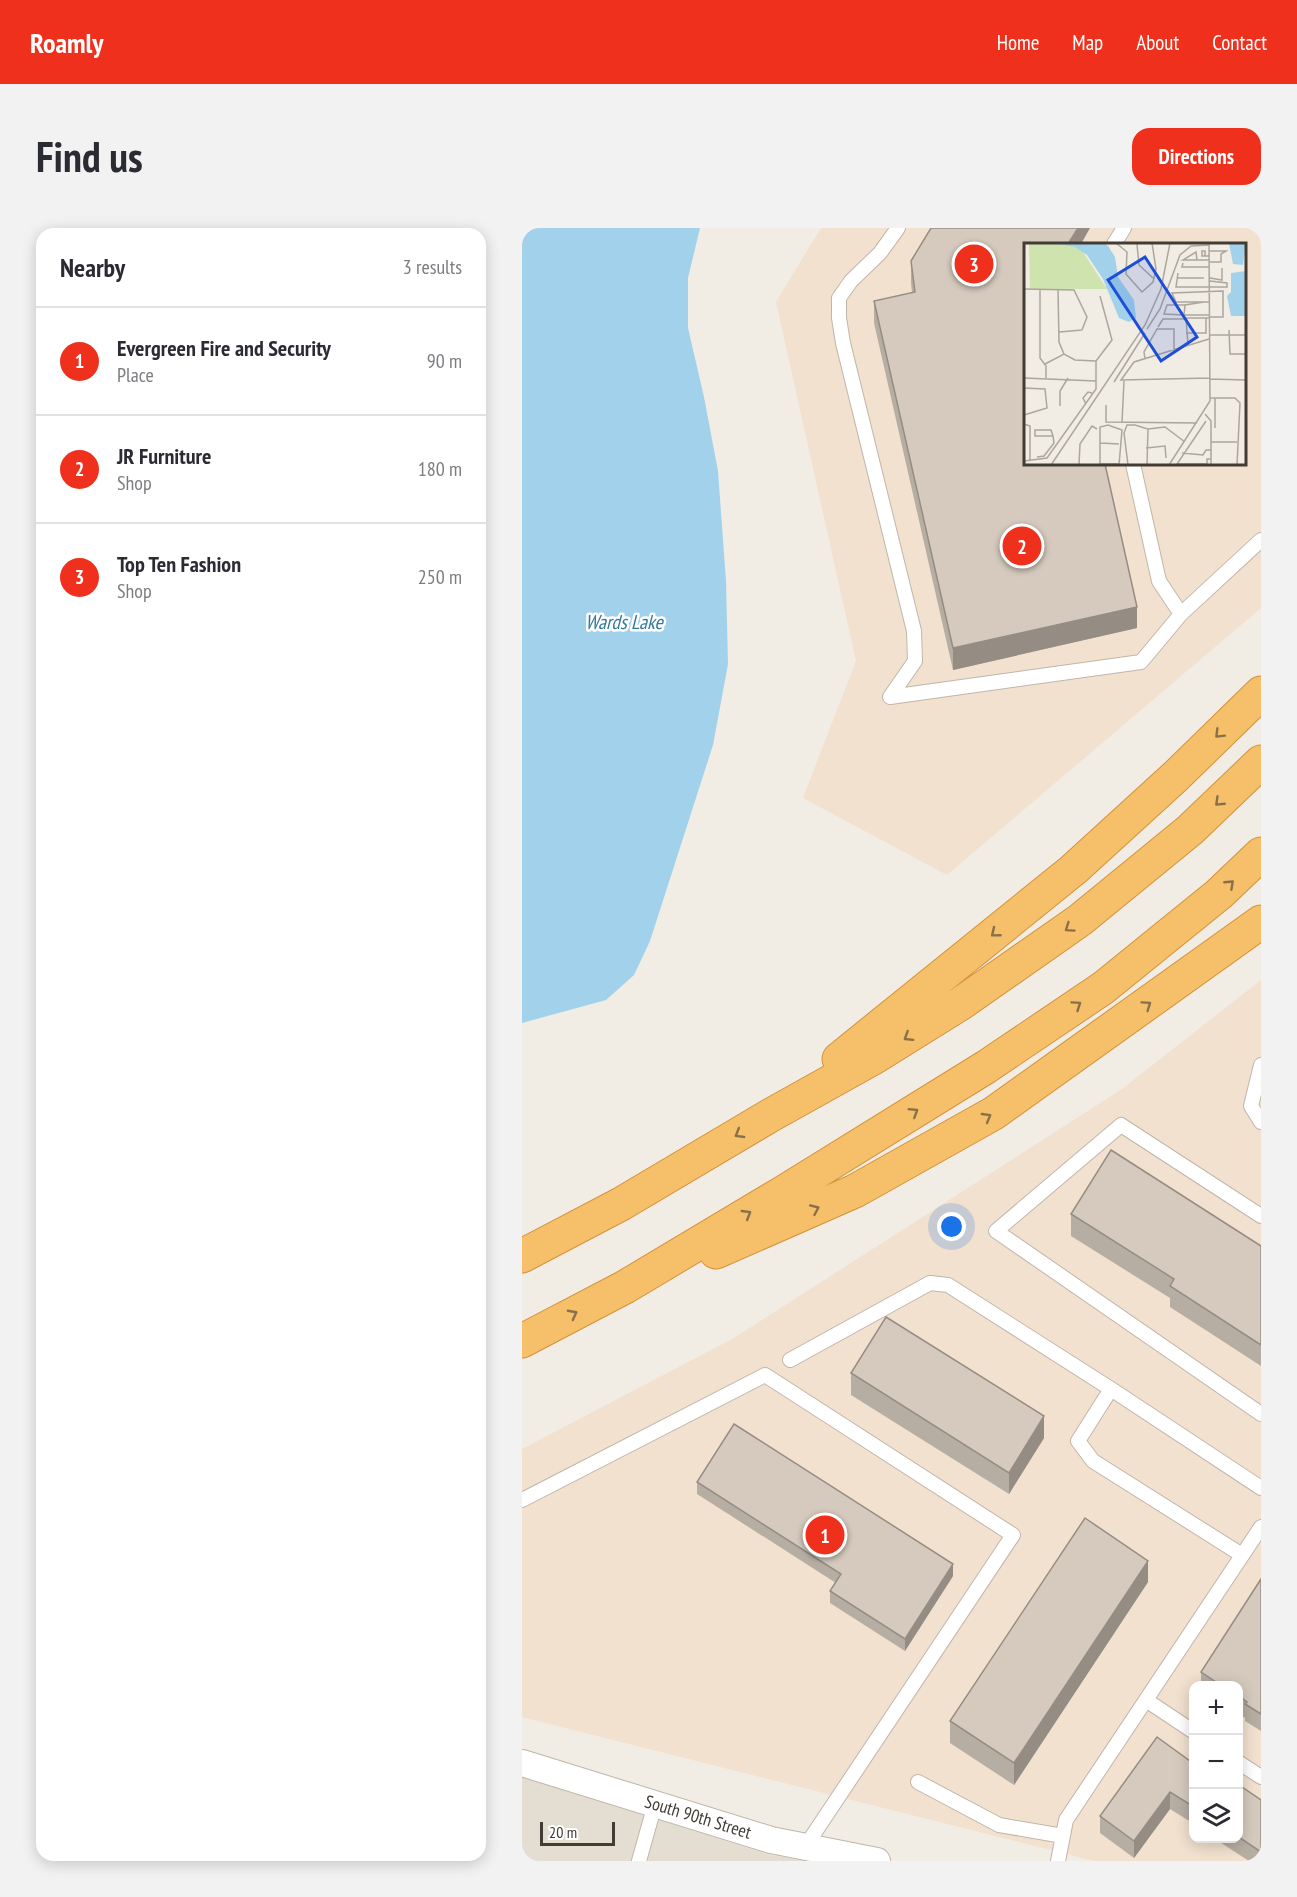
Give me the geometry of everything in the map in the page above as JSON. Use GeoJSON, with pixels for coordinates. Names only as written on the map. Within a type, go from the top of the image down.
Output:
{"type":"FeatureCollection","features":[{"type":"Feature","properties":{"kind":"highway"},"geometry":{"type":"LineString","coordinates":[[771,1115],[1073,870],[1176,776],[1261,693]]}},
{"type":"Feature","properties":{"kind":"highway"},"geometry":{"type":"LineString","coordinates":[[522,1256],[621,1204],[771,1115],[876,1057],[932,1022],[1080,920],[1190,830],[1261,762]]}},
{"type":"Feature","properties":{"kind":"highway"},"geometry":{"type":"LineString","coordinates":[[522,1341],[625,1287],[906,1118],[986,1067],[1103,988],[1219,894],[1261,854]]}},
{"type":"Feature","properties":{"kind":"highway"},"geometry":{"type":"LineString","coordinates":[[625,1287],[732,1246],[855,1191],[994,1113],[1261,922]]}},
{"type":"Feature","properties":{"kind":"street","name":"South 90th Street"},"geometry":{"type":"LineString","coordinates":[[522,1763],[771,1840],[877,1861]]}},
{"type":"Feature","properties":{"kind":"lane"},"geometry":{"type":"LineString","coordinates":[[898,228],[880,253],[851,281],[839,298],[843,343],[914,631],[915,661],[890,697],[1141,662],[1181,614],[1261,540]]}},
{"type":"Feature","properties":{"kind":"lane"},"geometry":{"type":"LineString","coordinates":[[1115,243],[1124,228]]}},
{"type":"Feature","properties":{"kind":"lane"},"geometry":{"type":"LineString","coordinates":[[1133,465],[1159,581],[1181,614]]}},
{"type":"Feature","properties":{"kind":"lane"},"geometry":{"type":"LineString","coordinates":[[1261,1065],[1251,1106],[1261,1122]]}},
{"type":"Feature","properties":{"kind":"lane"},"geometry":{"type":"LineString","coordinates":[[1261,1215],[1121,1125],[996,1231],[1261,1414]]}},
{"type":"Feature","properties":{"kind":"lane"},"geometry":{"type":"LineString","coordinates":[[790,1360],[930,1283],[948,1285],[1261,1488]]}},
{"type":"Feature","properties":{"kind":"lane"},"geometry":{"type":"LineString","coordinates":[[522,1500],[765,1376],[1012,1536],[805,1847]]}},
{"type":"Feature","properties":{"kind":"lane"},"geometry":{"type":"LineString","coordinates":[[1111,1389],[1078,1441],[1093,1461],[1242,1555]]}},
{"type":"Feature","properties":{"kind":"lane"},"geometry":{"type":"LineString","coordinates":[[1058,1861],[1066,1820],[1261,1527]]}},
{"type":"Feature","properties":{"kind":"lane"},"geometry":{"type":"LineString","coordinates":[[1146,1700],[1189,1729]]}},
{"type":"Feature","properties":{"kind":"lane"},"geometry":{"type":"LineString","coordinates":[[1243,1765],[1261,1777]]}},
{"type":"Feature","properties":{"kind":"lane"},"geometry":{"type":"LineString","coordinates":[[918,1782],[999,1825],[1063,1836]]}},
{"type":"Feature","properties":{"kind":"lane"},"geometry":{"type":"LineString","coordinates":[[639,1861],[655,1804]]}},
{"type":"Feature","properties":{"kind":"shaded area"},"geometry":{"type":"Polygon","coordinates":[[[821,228],[1261,228],[1261,608],[947,875],[803,798],[856,661],[776,302],[821,228]]]}},
{"type":"Feature","properties":{"kind":"shaded area"},"geometry":{"type":"Polygon","coordinates":[[[1261,980],[1261,1861],[1094,1861],[522,1717],[522,1449],[734,1338],[1122,1089],[1261,980]]]}},
{"type":"Feature","properties":{"kind":"shaded area"},"geometry":{"type":"Polygon","coordinates":[[[522,1777],[771,1855],[807,1861],[522,1861],[522,1777]]]}},
{"type":"Feature","properties":{"kind":"water","name":"Wards Lake"},"geometry":{"type":"Polygon","coordinates":[[[522,228],[700,228],[688,278],[688,328],[718,471],[726,581],[728,664],[713,745],[650,941],[634,975],[606,1000],[522,1023],[522,228]]]}},
{"type":"Feature","properties":{"kind":"building"},"geometry":{"type":"Polygon","coordinates":[[[931,228],[1078,228],[1069,243],[1024,243],[1024,465],[1105,465],[1137,607],[953,648],[874,301],[915,292],[911,261],[931,228]]]}},
{"type":"Feature","properties":{"kind":"building"},"geometry":{"type":"Polygon","coordinates":[[[1111,1150],[1261,1246],[1261,1345],[1170,1286],[1174,1279],[1071,1214],[1111,1150]]]}},
{"type":"Feature","properties":{"kind":"building"},"geometry":{"type":"Polygon","coordinates":[[[886,1317],[1044,1416],[1009,1473],[851,1373],[886,1317]]]}},
{"type":"Feature","properties":{"kind":"building"},"geometry":{"type":"Polygon","coordinates":[[[734,1424],[953,1564],[905,1639],[830,1591],[841,1574],[697,1482],[734,1424]]]}},
{"type":"Feature","properties":{"kind":"building"},"geometry":{"type":"Polygon","coordinates":[[[1085,1518],[1148,1561],[1014,1763],[950,1721],[1085,1518]]]}},
{"type":"Feature","properties":{"kind":"building"},"geometry":{"type":"Polygon","coordinates":[[[1261,1579],[1261,1714],[1245,1704],[1247,1702],[1243,1699],[1243,1681],[1214,1681],[1201,1672],[1261,1579]]]}},
{"type":"Feature","properties":{"kind":"building"},"geometry":{"type":"Polygon","coordinates":[[[1157,1737],[1189,1760],[1189,1804],[1170,1792],[1134,1841],[1100,1816],[1157,1737]]]}},
{"type":"Feature","properties":{"kind":"building"},"geometry":{"type":"Polygon","coordinates":[[[1243,1788],[1261,1800],[1261,1852],[1243,1840],[1243,1788]]]}},
{"type":"Feature","properties":{"kind":"place","name":"Top Ten Fashion"},"geometry":{"type":"Point","coordinates":[974,264]}},
{"type":"Feature","properties":{"kind":"place","name":"JR Furniture"},"geometry":{"type":"Point","coordinates":[1022,546]}},
{"type":"Feature","properties":{"kind":"place","name":"Evergreen Fire and Security"},"geometry":{"type":"Point","coordinates":[825,1535]}}]}
